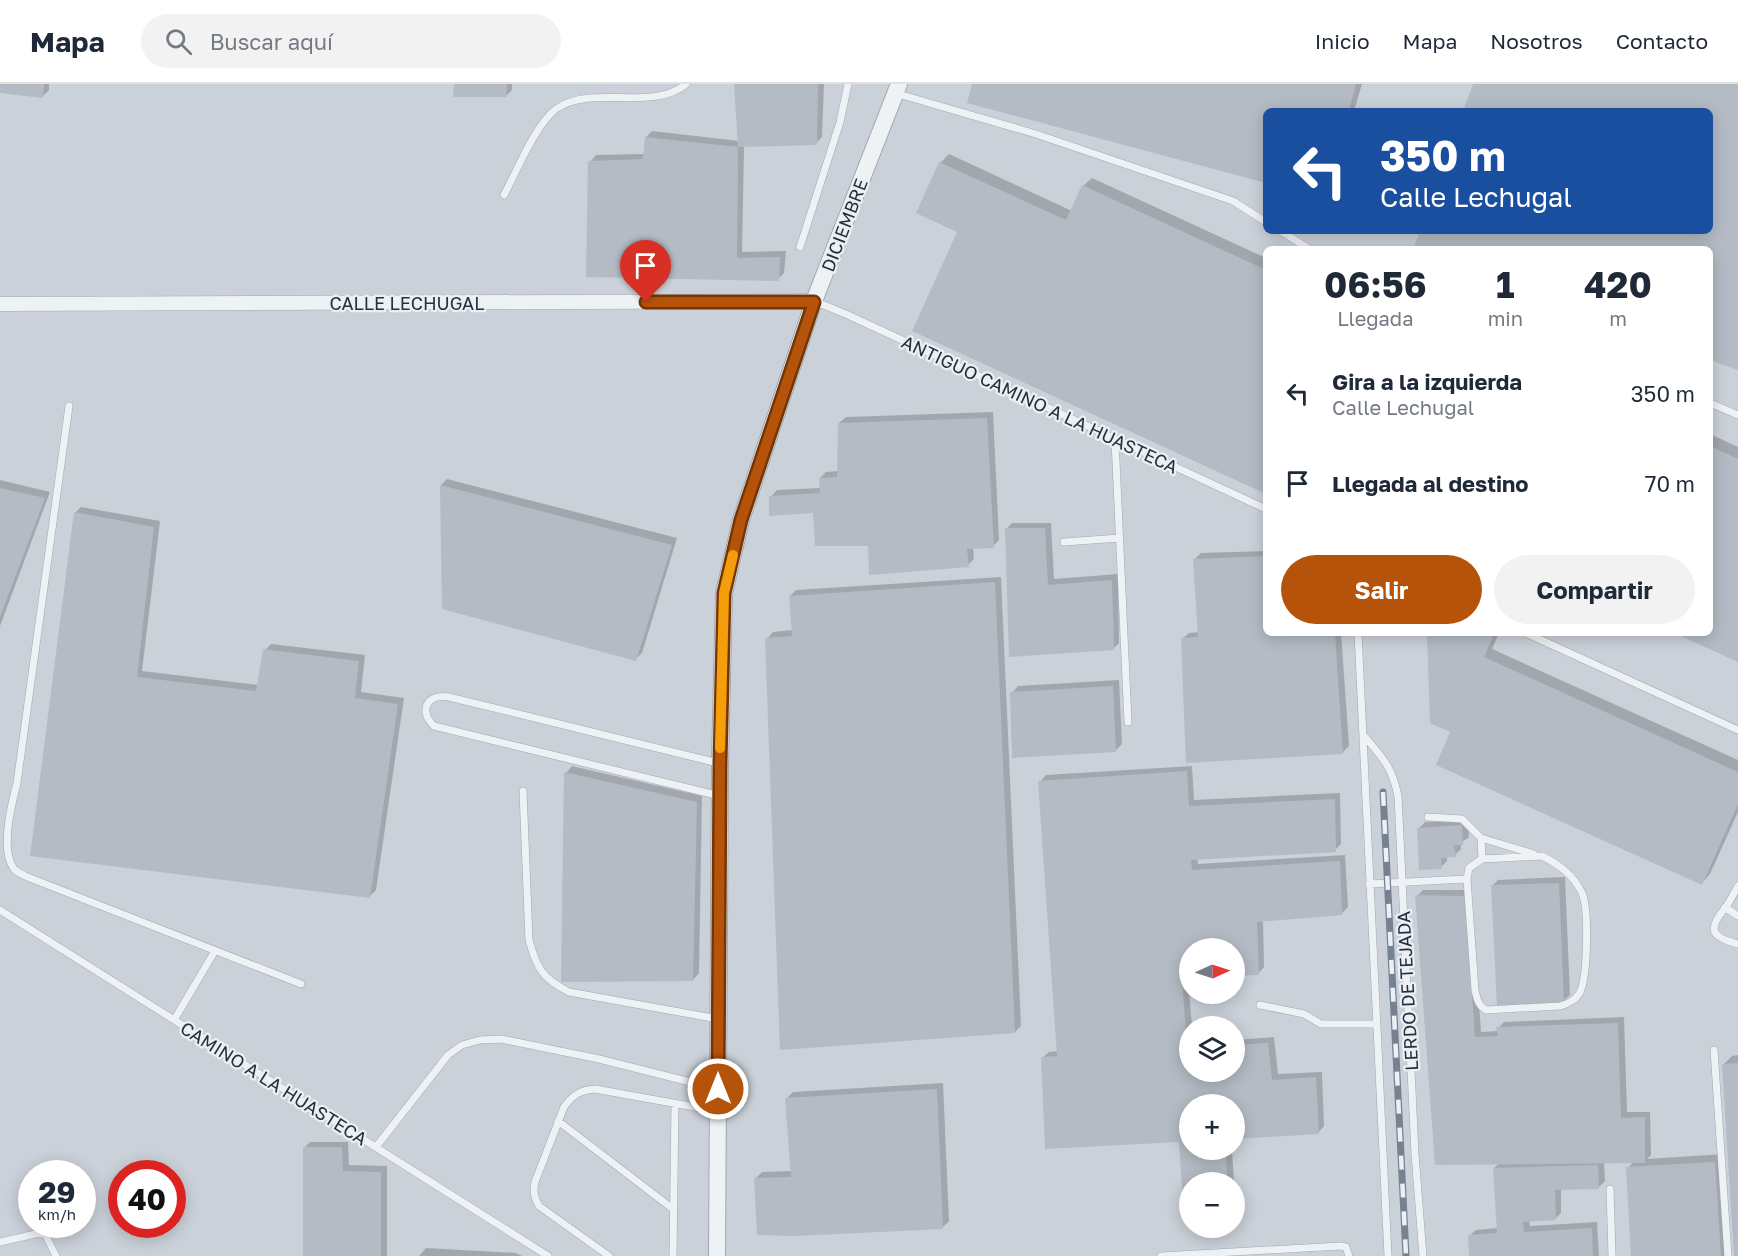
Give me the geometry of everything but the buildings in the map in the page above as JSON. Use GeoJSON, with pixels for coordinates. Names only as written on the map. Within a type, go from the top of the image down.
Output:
{"type":"FeatureCollection","features":[{"type":"Feature","properties":{"kind":"street","name":"DICIEMBRE"},"geometry":{"type":"LineString","coordinates":[[717,1256],[720,763],[724,593],[741,520],[814,302],[897,88]]}},
{"type":"Feature","properties":{"kind":"street","name":"CALLE LECHUGAL"},"geometry":{"type":"LineString","coordinates":[[0,304],[814,302]]}},
{"type":"Feature","properties":{"kind":"lane"},"geometry":{"type":"LineString","coordinates":[[504,195],[543,122],[558,108],[576,100],[599,96],[661,95],[679,90],[686,84]]}},
{"type":"Feature","properties":{"kind":"lane"},"geometry":{"type":"LineString","coordinates":[[800,247],[840,122],[848,84]]}},
{"type":"Feature","properties":{"kind":"lane"},"geometry":{"type":"LineString","coordinates":[[897,88],[1233,201],[1263,220]]}},
{"type":"Feature","properties":{"kind":"lane"},"geometry":{"type":"LineString","coordinates":[[1286,234],[1304,246]]}},
{"type":"Feature","properties":{"kind":"lane","name":"ANTIGUO CAMINO A LA HUASTECA"},"geometry":{"type":"LineString","coordinates":[[814,302],[848,315],[1263,508]]}},
{"type":"Feature","properties":{"kind":"lane"},"geometry":{"type":"LineString","coordinates":[[1713,404],[1738,415]]}},
{"type":"Feature","properties":{"kind":"lane"},"geometry":{"type":"LineString","coordinates":[[69,406],[17,783],[4,830],[7,861],[14,870],[30,878],[301,984]]}},
{"type":"Feature","properties":{"kind":"lane"},"geometry":{"type":"LineString","coordinates":[[1115,440],[1128,722]]}},
{"type":"Feature","properties":{"kind":"lane"},"geometry":{"type":"LineString","coordinates":[[1064,542],[1120,538]]}},
{"type":"Feature","properties":{"kind":"lane","name":"LERDO DE TEJADA"},"geometry":{"type":"LineString","coordinates":[[1358,636],[1388,1256]]}},
{"type":"Feature","properties":{"kind":"lane"},"geometry":{"type":"LineString","coordinates":[[1533,636],[1738,730]]}},
{"type":"Feature","properties":{"kind":"lane"},"geometry":{"type":"LineString","coordinates":[[720,763],[449,697],[434,697],[427,705],[429,721],[434,726],[720,796]]}},
{"type":"Feature","properties":{"kind":"lane","name":"LERDO DE TEJADA"},"geometry":{"type":"LineString","coordinates":[[1363,736],[1382,757],[1394,776],[1398,796],[1415,1154],[1424,1256]]}},
{"type":"Feature","properties":{"kind":"lane"},"geometry":{"type":"LineString","coordinates":[[523,791],[529,940],[535,963],[551,983],[568,992],[718,1019]]}},
{"type":"Feature","properties":{"kind":"lane"},"geometry":{"type":"LineString","coordinates":[[1428,817],[1462,819],[1481,838],[1542,856],[1559,865],[1570,875],[1583,895],[1587,936],[1580,993],[1570,1003],[1560,1006],[1486,1010],[1480,1006],[1475,990],[1467,879],[1469,868],[1482,859],[1542,856]]}},
{"type":"Feature","properties":{"kind":"lane"},"geometry":{"type":"LineString","coordinates":[[1481,838],[1482,859]]}},
{"type":"Feature","properties":{"kind":"lane"},"geometry":{"type":"LineString","coordinates":[[1369,884],[1467,879]]}},
{"type":"Feature","properties":{"kind":"lane"},"geometry":{"type":"LineString","coordinates":[[1738,886],[1718,915],[1713,927],[1713,932],[1717,936],[1738,944]]}},
{"type":"Feature","properties":{"kind":"lane"},"geometry":{"type":"LineString","coordinates":[[1725,907],[1738,916]]}},
{"type":"Feature","properties":{"kind":"lane","name":"CAMINO A LA HUASTECA"},"geometry":{"type":"LineString","coordinates":[[0,910],[548,1256]]}},
{"type":"Feature","properties":{"kind":"lane"},"geometry":{"type":"LineString","coordinates":[[174,1020],[215,951]]}},
{"type":"Feature","properties":{"kind":"lane"},"geometry":{"type":"LineString","coordinates":[[1260,1005],[1304,1014],[1321,1024],[1377,1024]]}},
{"type":"Feature","properties":{"kind":"lane"},"geometry":{"type":"LineString","coordinates":[[376,1147],[447,1055],[462,1046],[480,1040],[501,1039],[599,1059],[718,1089]]}},
{"type":"Feature","properties":{"kind":"lane"},"geometry":{"type":"LineString","coordinates":[[1714,1050],[1728,1256]]}},
{"type":"Feature","properties":{"kind":"lane"},"geometry":{"type":"LineString","coordinates":[[609,1256],[539,1206],[535,1198],[533,1191],[535,1182],[564,1107],[573,1096],[584,1090],[595,1089],[718,1111]]}},
{"type":"Feature","properties":{"kind":"lane"},"geometry":{"type":"LineString","coordinates":[[673,1256],[675,1104]]}},
{"type":"Feature","properties":{"kind":"lane"},"geometry":{"type":"LineString","coordinates":[[558,1121],[673,1209]]}},
{"type":"Feature","properties":{"kind":"lane"},"geometry":{"type":"LineString","coordinates":[[1610,1189],[1612,1256]]}},
{"type":"Feature","properties":{"kind":"lane"},"geometry":{"type":"LineString","coordinates":[[0,1242],[44,1232],[56,1256]]}},
{"type":"Feature","properties":{"kind":"lane"},"geometry":{"type":"LineString","coordinates":[[1161,1256],[1248,1254],[1340,1246],[1346,1247],[1349,1256]]}},
{"type":"Feature","properties":{"kind":"shaded area"},"geometry":{"type":"Polygon","coordinates":[[[0,84],[1738,84],[1738,1256],[0,1256],[0,84]]]}},
{"type":"Feature","properties":{"kind":"railway"},"geometry":{"type":"LineString","coordinates":[[1383,792],[1406,1256]]}},
{"type":"Feature","properties":{"kind":"slow traffic"},"geometry":{"type":"LineString","coordinates":[[720,748],[724,593],[733,555]]}},
{"type":"Feature","properties":{"kind":"route"},"geometry":{"type":"LineString","coordinates":[[646,302],[814,302],[741,520],[724,593],[720,763],[718,1089]]}}]}
